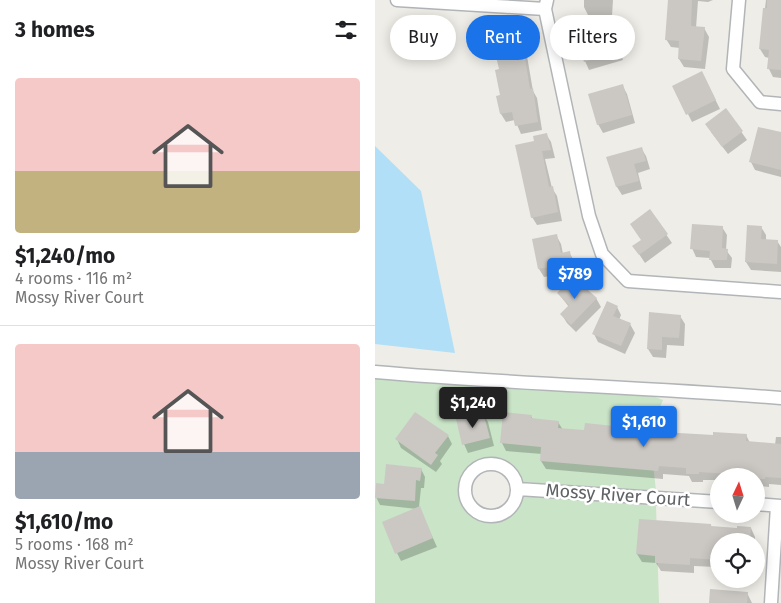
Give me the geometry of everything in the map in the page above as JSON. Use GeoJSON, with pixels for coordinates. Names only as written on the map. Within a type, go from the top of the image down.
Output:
{"type":"FeatureCollection","features":[{"type":"Feature","properties":{"kind":"street"},"geometry":{"type":"LineString","coordinates":[[397,0],[546,5],[589,216],[602,254],[628,281],[781,292]]}},
{"type":"Feature","properties":{"kind":"street"},"geometry":{"type":"LineString","coordinates":[[739,0],[733,69],[760,102],[781,104]]}},
{"type":"Feature","properties":{"kind":"street"},"geometry":{"type":"LineString","coordinates":[[375,372],[781,398]]}},
{"type":"Feature","properties":{"kind":"street"},"geometry":{"type":"LineString","coordinates":[[486,464],[495,464],[511,472],[516,480],[518,489],[513,505],[500,515],[492,516],[483,515],[470,505],[465,489],[471,473],[486,464]]}},
{"type":"Feature","properties":{"kind":"street","name":"Mossy River Court"},"geometry":{"type":"LineString","coordinates":[[518,489],[710,501]]}},
{"type":"Feature","properties":{"kind":"street"},"geometry":{"type":"LineString","coordinates":[[765,505],[779,506],[771,603]]}},
{"type":"Feature","properties":{"kind":"green space"},"geometry":{"type":"Polygon","coordinates":[[[375,374],[639,391],[663,400],[655,419],[651,445],[656,491],[523,482],[516,468],[505,460],[493,458],[480,460],[470,466],[462,476],[459,489],[462,504],[468,512],[479,520],[489,522],[508,518],[518,508],[523,496],[656,505],[659,603],[375,603],[375,374]]]}},
{"type":"Feature","properties":{"kind":"water"},"geometry":{"type":"Polygon","coordinates":[[[375,146],[421,191],[455,353],[375,344],[375,146]]]}},
{"type":"Feature","properties":{"kind":"building"},"geometry":{"type":"Polygon","coordinates":[[[668,0],[692,0],[691,26],[705,27],[701,61],[678,59],[679,41],[665,40],[668,0]]]}},
{"type":"Feature","properties":{"kind":"building"},"geometry":{"type":"Polygon","coordinates":[[[767,0],[781,0],[781,70],[767,69],[769,50],[759,49],[763,8],[767,8],[767,0]]]}},
{"type":"Feature","properties":{"kind":"building"},"geometry":{"type":"Polygon","coordinates":[[[497,60],[525,60],[530,89],[533,88],[538,122],[515,126],[512,112],[500,114],[496,96],[500,95],[495,70],[499,69],[497,60]]]}},
{"type":"Feature","properties":{"kind":"building"},"geometry":{"type":"Polygon","coordinates":[[[702,71],[716,100],[686,115],[672,86],[702,71]]]}},
{"type":"Feature","properties":{"kind":"building"},"geometry":{"type":"Polygon","coordinates":[[[623,84],[632,115],[597,125],[588,94],[623,84]]]}},
{"type":"Feature","properties":{"kind":"building"},"geometry":{"type":"Polygon","coordinates":[[[726,108],[743,131],[722,147],[705,124],[726,108]]]}},
{"type":"Feature","properties":{"kind":"building"},"geometry":{"type":"Polygon","coordinates":[[[758,127],[781,132],[781,170],[749,162],[758,127]]]}},
{"type":"Feature","properties":{"kind":"building"},"geometry":{"type":"Polygon","coordinates":[[[547,133],[551,150],[542,151],[549,187],[553,186],[558,212],[531,218],[515,145],[534,141],[533,136],[547,133]]]}},
{"type":"Feature","properties":{"kind":"building"},"geometry":{"type":"Polygon","coordinates":[[[642,147],[646,161],[634,164],[639,181],[616,187],[606,157],[642,147]]]}},
{"type":"Feature","properties":{"kind":"building"},"geometry":{"type":"Polygon","coordinates":[[[650,209],[668,234],[639,255],[632,246],[641,240],[630,224],[650,209]]]}},
{"type":"Feature","properties":{"kind":"building"},"geometry":{"type":"Polygon","coordinates":[[[692,224],[723,226],[722,248],[728,249],[727,260],[709,260],[710,251],[690,249],[692,224]]]}},
{"type":"Feature","properties":{"kind":"building"},"geometry":{"type":"Polygon","coordinates":[[[747,225],[762,226],[761,239],[778,240],[777,264],[745,262],[747,225]]]}},
{"type":"Feature","properties":{"kind":"building"},"geometry":{"type":"Polygon","coordinates":[[[557,234],[561,253],[570,251],[572,263],[538,269],[532,239],[557,234]]]}},
{"type":"Feature","properties":{"kind":"building"},"geometry":{"type":"Polygon","coordinates":[[[573,277],[597,298],[571,325],[560,314],[569,305],[557,293],[573,277]]]}},
{"type":"Feature","properties":{"kind":"building"},"geometry":{"type":"Polygon","coordinates":[[[607,301],[618,306],[613,316],[631,323],[621,346],[592,334],[607,301]]]}},
{"type":"Feature","properties":{"kind":"building"},"geometry":{"type":"Polygon","coordinates":[[[649,312],[681,315],[679,338],[662,337],[662,350],[647,349],[649,312]]]}},
{"type":"Feature","properties":{"kind":"building"},"geometry":{"type":"Polygon","coordinates":[[[415,412],[449,435],[435,453],[438,455],[431,465],[395,439],[415,412]]]}},
{"type":"Feature","properties":{"kind":"building"},"geometry":{"type":"Polygon","coordinates":[[[483,412],[490,438],[462,445],[456,419],[483,412]]]}},
{"type":"Feature","properties":{"kind":"building"},"geometry":{"type":"Polygon","coordinates":[[[503,412],[532,415],[531,418],[559,421],[558,428],[584,430],[585,423],[662,432],[713,435],[713,432],[747,434],[746,441],[781,444],[781,478],[765,477],[765,468],[710,468],[710,473],[686,474],[686,468],[659,466],[658,471],[540,461],[541,447],[500,443],[503,412]]]}},
{"type":"Feature","properties":{"kind":"building"},"geometry":{"type":"Polygon","coordinates":[[[386,464],[422,468],[420,481],[416,480],[415,501],[375,498],[376,483],[384,484],[386,464]]]}},
{"type":"Feature","properties":{"kind":"building"},"geometry":{"type":"Polygon","coordinates":[[[420,506],[433,538],[395,554],[382,522],[420,506]]]}},
{"type":"Feature","properties":{"kind":"building"},"geometry":{"type":"Polygon","coordinates":[[[639,519],[711,524],[711,526],[737,528],[737,526],[751,527],[751,533],[710,533],[710,559],[690,558],[690,565],[655,563],[655,556],[636,554],[639,519]]]}},
{"type":"Feature","properties":{"kind":"building"},"geometry":{"type":"Polygon","coordinates":[[[710,589],[748,592],[747,603],[709,603],[710,589]]]}}]}
